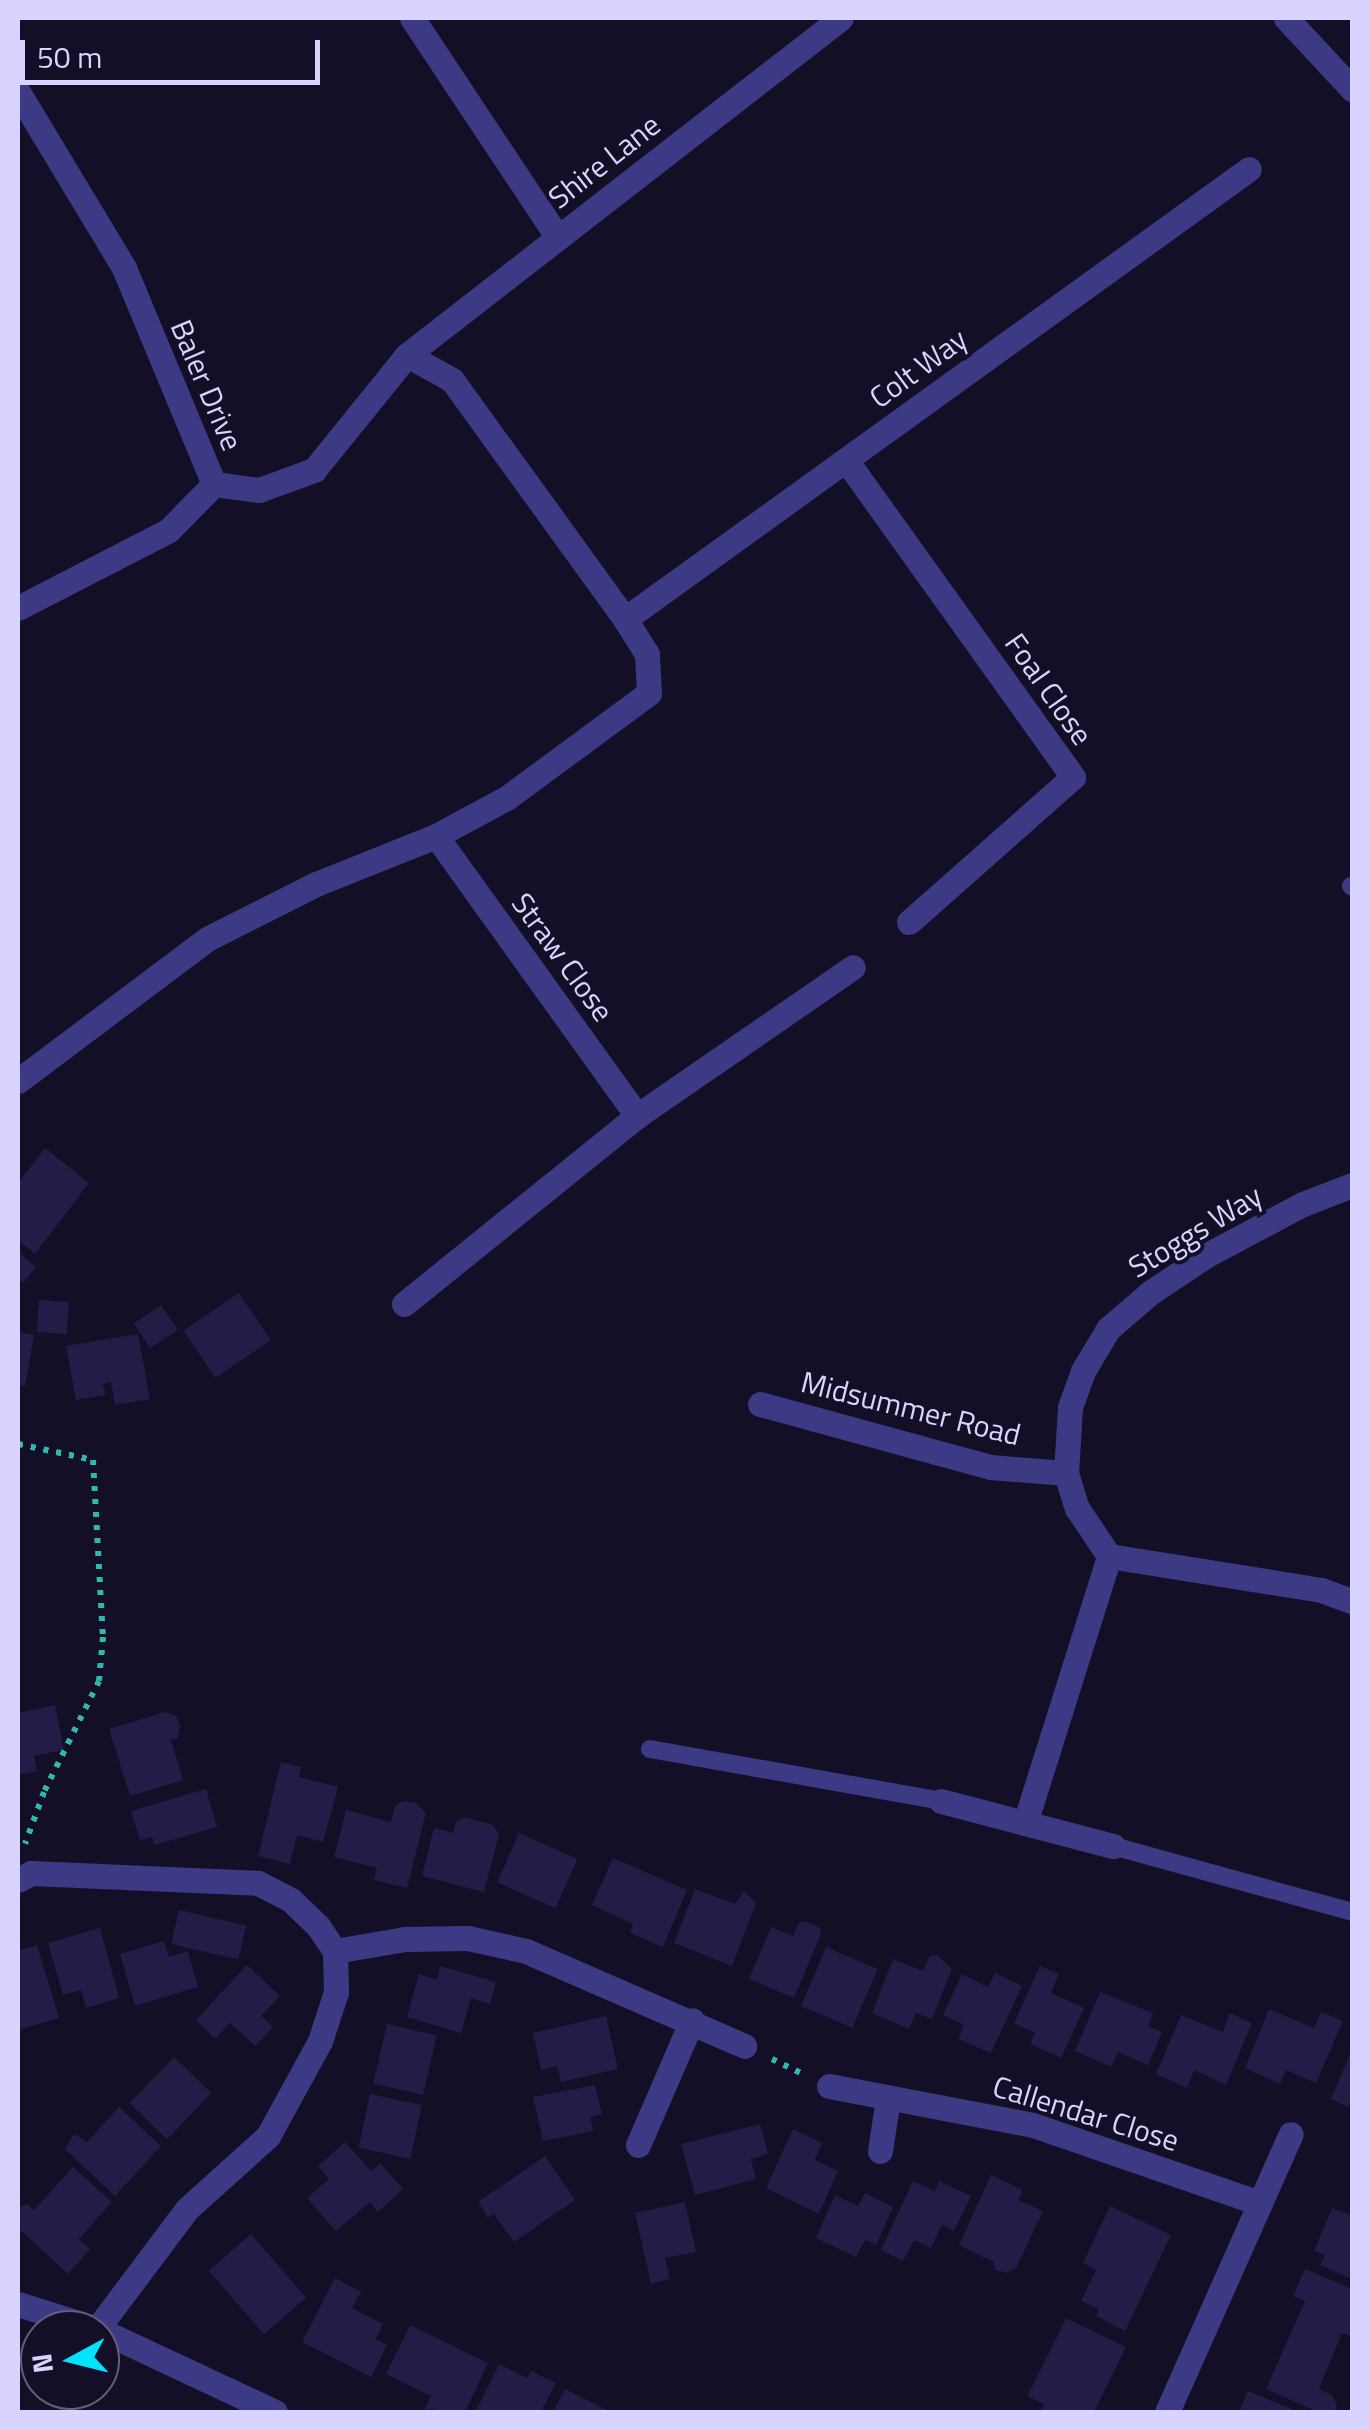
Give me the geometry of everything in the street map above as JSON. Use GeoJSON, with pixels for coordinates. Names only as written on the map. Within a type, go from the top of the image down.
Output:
{"type":"FeatureCollection","features":[{"type":"Feature","properties":{"kind":"street"},"geometry":{"type":"LineString","coordinates":[[412,18],[558,238]]}},
{"type":"Feature","properties":{"kind":"street","name":"Shire Lane"},"geometry":{"type":"LineString","coordinates":[[407,355],[841,18]]}},
{"type":"Feature","properties":{"kind":"street"},"geometry":{"type":"LineString","coordinates":[[1286,18],[1352,88]]}},
{"type":"Feature","properties":{"kind":"street","name":"Baler Drive"},"geometry":{"type":"LineString","coordinates":[[18,92],[124,268],[214,484],[259,490],[314,470],[407,355]]}},
{"type":"Feature","properties":{"kind":"street","name":"Colt Way"},"geometry":{"type":"LineString","coordinates":[[625,619],[1248,169]]}},
{"type":"Feature","properties":{"kind":"street"},"geometry":{"type":"LineString","coordinates":[[18,1081],[206,940],[316,884],[436,836],[508,797],[649,693],[647,654],[625,619],[452,380],[407,355]]}},
{"type":"Feature","properties":{"kind":"street","name":"Foal Close"},"geometry":{"type":"LineString","coordinates":[[846,460],[1072,777],[909,922]]}},
{"type":"Feature","properties":{"kind":"street"},"geometry":{"type":"LineString","coordinates":[[18,608],[169,530],[214,484]]}},
{"type":"Feature","properties":{"kind":"street","name":"Straw Close"},"geometry":{"type":"LineString","coordinates":[[436,836],[638,1116]]}},
{"type":"Feature","properties":{"kind":"street"},"geometry":{"type":"LineString","coordinates":[[404,1304],[638,1116],[853,967]]}},
{"type":"Feature","properties":{"kind":"street","name":"Stoggs Way"},"geometry":{"type":"LineString","coordinates":[[1066,1473],[1070,1407],[1083,1371],[1108,1330],[1150,1292],[1207,1255],[1303,1204],[1352,1186]]}},
{"type":"Feature","properties":{"kind":"street","name":"Midsummer Road"},"geometry":{"type":"LineString","coordinates":[[760,1404],[990,1467],[1066,1473]]}},
{"type":"Feature","properties":{"kind":"street"},"geometry":{"type":"LineString","coordinates":[[1066,1473],[1077,1508],[1110,1556],[1320,1590],[1352,1601]]}},
{"type":"Feature","properties":{"kind":"street"},"geometry":{"type":"LineString","coordinates":[[1025,1823],[1110,1556]]}},
{"type":"Feature","properties":{"kind":"street"},"geometry":{"type":"LineString","coordinates":[[941,1801],[1113,1846]]}},
{"type":"Feature","properties":{"kind":"street"},"geometry":{"type":"LineString","coordinates":[[22,1866],[258,1883],[291,1900],[318,1926],[335,1951],[336,1992],[320,2041],[268,2136],[187,2209],[114,2310]]}},
{"type":"Feature","properties":{"kind":"street"},"geometry":{"type":"LineString","coordinates":[[335,1951],[406,1940],[468,1938],[526,1951],[692,2020],[744,2046]]}},
{"type":"Feature","properties":{"kind":"street"},"geometry":{"type":"LineString","coordinates":[[638,2145],[692,2020]]}},
{"type":"Feature","properties":{"kind":"street","name":"Callendar Close"},"geometry":{"type":"LineString","coordinates":[[829,2086],[1033,2125],[1260,2203]]}},
{"type":"Feature","properties":{"kind":"street"},"geometry":{"type":"LineString","coordinates":[[880,2151],[888,2098]]}},
{"type":"Feature","properties":{"kind":"street"},"geometry":{"type":"LineString","coordinates":[[1167,2412],[1291,2134]]}},
{"type":"Feature","properties":{"kind":"street"},"geometry":{"type":"LineString","coordinates":[[120,2340],[275,2412]]}},
{"type":"Feature","properties":{"kind":"lane"},"geometry":{"type":"LineString","coordinates":[[650,1749],[941,1801]]}},
{"type":"Feature","properties":{"kind":"lane"},"geometry":{"type":"LineString","coordinates":[[1113,1846],[1352,1912]]}},
{"type":"Feature","properties":{"kind":"path"},"geometry":{"type":"LineString","coordinates":[[18,1444],[93,1460],[103,1636],[99,1681],[44,1792],[22,1866]]}},
{"type":"Feature","properties":{"kind":"path"},"geometry":{"type":"LineString","coordinates":[[744,2046],[829,2086]]}},
{"type":"Feature","properties":{"kind":"building"},"geometry":{"type":"Polygon","coordinates":[[[45,1148],[89,1183],[35,1254],[18,1240],[18,1183],[45,1148]]]}},
{"type":"Feature","properties":{"kind":"building"},"geometry":{"type":"Polygon","coordinates":[[[18,1252],[36,1267],[23,1283],[18,1279],[18,1252]]]}},
{"type":"Feature","properties":{"kind":"building"},"geometry":{"type":"Polygon","coordinates":[[[239,1293],[271,1340],[215,1378],[183,1330],[239,1293]]]}},
{"type":"Feature","properties":{"kind":"building"},"geometry":{"type":"Polygon","coordinates":[[[39,1300],[69,1302],[67,1334],[37,1332],[39,1300]]]}},
{"type":"Feature","properties":{"kind":"building"},"geometry":{"type":"Polygon","coordinates":[[[161,1305],[178,1330],[150,1348],[134,1323],[161,1305]]]}},
{"type":"Feature","properties":{"kind":"building"},"geometry":{"type":"Polygon","coordinates":[[[18,1332],[34,1335],[25,1386],[18,1385],[18,1332]]]}},
{"type":"Feature","properties":{"kind":"building"},"geometry":{"type":"Polygon","coordinates":[[[138,1334],[150,1399],[115,1405],[111,1382],[103,1384],[105,1395],[76,1400],[66,1346],[138,1334]]]}},
{"type":"Feature","properties":{"kind":"building"},"geometry":{"type":"Polygon","coordinates":[[[55,1705],[64,1750],[34,1756],[37,1771],[18,1775],[18,1713],[55,1705]]]}},
{"type":"Feature","properties":{"kind":"building"},"geometry":{"type":"Polygon","coordinates":[[[165,1712],[176,1716],[180,1726],[178,1738],[171,1740],[183,1780],[130,1796],[109,1729],[165,1712]]]}},
{"type":"Feature","properties":{"kind":"building"},"geometry":{"type":"Polygon","coordinates":[[[281,1762],[301,1767],[299,1777],[338,1787],[323,1842],[297,1835],[290,1864],[258,1856],[281,1762]]]}},
{"type":"Feature","properties":{"kind":"building"},"geometry":{"type":"Polygon","coordinates":[[[206,1789],[217,1827],[154,1845],[152,1837],[140,1840],[131,1811],[206,1789]]]}},
{"type":"Feature","properties":{"kind":"building"},"geometry":{"type":"Polygon","coordinates":[[[403,1801],[416,1803],[426,1813],[407,1888],[374,1880],[377,1868],[334,1857],[346,1810],[391,1822],[395,1806],[403,1801]]]}},
{"type":"Feature","properties":{"kind":"building"},"geometry":{"type":"Polygon","coordinates":[[[463,1817],[493,1825],[499,1835],[484,1892],[422,1876],[434,1828],[453,1833],[456,1822],[463,1817]]]}},
{"type":"Feature","properties":{"kind":"building"},"geometry":{"type":"Polygon","coordinates":[[[519,1833],[577,1859],[556,1908],[497,1882],[519,1833]]]}},
{"type":"Feature","properties":{"kind":"building"},"geometry":{"type":"Polygon","coordinates":[[[613,1858],[687,1890],[663,1947],[630,1933],[633,1924],[592,1905],[613,1858]]]}},
{"type":"Feature","properties":{"kind":"building"},"geometry":{"type":"Polygon","coordinates":[[[695,1889],[735,1904],[744,1891],[756,1903],[732,1966],[674,1943],[695,1889]]]}},
{"type":"Feature","properties":{"kind":"building"},"geometry":{"type":"Polygon","coordinates":[[[179,1910],[246,1926],[238,1960],[171,1944],[179,1910]]]}},
{"type":"Feature","properties":{"kind":"building"},"geometry":{"type":"Polygon","coordinates":[[[805,1921],[820,1928],[821,1934],[794,1998],[749,1979],[771,1927],[793,1936],[798,1924],[805,1921]]]}},
{"type":"Feature","properties":{"kind":"building"},"geometry":{"type":"Polygon","coordinates":[[[100,1928],[119,1998],[86,2008],[81,1990],[63,1995],[48,1943],[100,1928]]]}},
{"type":"Feature","properties":{"kind":"building"},"geometry":{"type":"Polygon","coordinates":[[[164,1941],[169,1957],[188,1951],[198,1987],[135,2006],[120,1954],[164,1941]]]}},
{"type":"Feature","properties":{"kind":"building"},"geometry":{"type":"Polygon","coordinates":[[[37,1945],[59,2018],[18,2030],[18,1951],[37,1945]]]}},
{"type":"Feature","properties":{"kind":"building"},"geometry":{"type":"Polygon","coordinates":[[[826,1947],[878,1969],[853,2028],[801,2006],[826,1947]]]}},
{"type":"Feature","properties":{"kind":"building"},"geometry":{"type":"Polygon","coordinates":[[[937,1955],[952,1969],[932,2019],[916,2013],[909,2029],[872,2013],[893,1959],[923,1971],[929,1957],[937,1955]]]}},
{"type":"Feature","properties":{"kind":"building"},"geometry":{"type":"Polygon","coordinates":[[[247,1965],[280,1996],[261,2016],[273,2027],[255,2046],[230,2023],[215,2039],[196,2020],[247,1965]]]}},
{"type":"Feature","properties":{"kind":"building"},"geometry":{"type":"Polygon","coordinates":[[[440,1966],[496,1982],[490,2004],[471,1998],[461,2033],[407,2017],[419,1974],[437,1980],[440,1966]]]}},
{"type":"Feature","properties":{"kind":"building"},"geometry":{"type":"Polygon","coordinates":[[[1040,1966],[1059,1974],[1051,1993],[1084,2008],[1061,2058],[1030,2044],[1035,2033],[1014,2023],[1040,1966]]]}},
{"type":"Feature","properties":{"kind":"building"},"geometry":{"type":"Polygon","coordinates":[[[995,1973],[1022,1986],[991,2053],[958,2039],[964,2025],[943,2015],[962,1974],[988,1987],[995,1973]]]}},
{"type":"Feature","properties":{"kind":"building"},"geometry":{"type":"Polygon","coordinates":[[[1100,1992],[1153,2013],[1148,2026],[1162,2032],[1148,2065],[1118,2052],[1111,2067],[1075,2051],[1100,1992]]]}},
{"type":"Feature","properties":{"kind":"building"},"geometry":{"type":"Polygon","coordinates":[[[1269,2009],[1314,2028],[1321,2012],[1343,2021],[1316,2083],[1286,2070],[1280,2084],[1245,2068],[1269,2009]]]}},
{"type":"Feature","properties":{"kind":"building"},"geometry":{"type":"Polygon","coordinates":[[[1230,2013],[1252,2023],[1226,2085],[1194,2070],[1187,2088],[1156,2074],[1181,2015],[1223,2032],[1230,2013]]]}},
{"type":"Feature","properties":{"kind":"building"},"geometry":{"type":"Polygon","coordinates":[[[606,2016],[618,2069],[561,2082],[557,2066],[541,2070],[533,2033],[606,2016]]]}},
{"type":"Feature","properties":{"kind":"building"},"geometry":{"type":"Polygon","coordinates":[[[387,2024],[437,2035],[423,2095],[373,2083],[387,2024]]]}},
{"type":"Feature","properties":{"kind":"building"},"geometry":{"type":"Polygon","coordinates":[[[1352,2049],[1352,2098],[1348,2107],[1331,2099],[1352,2049]]]}},
{"type":"Feature","properties":{"kind":"building"},"geometry":{"type":"Polygon","coordinates":[[[174,2057],[211,2093],[167,2139],[130,2103],[174,2057]]]}},
{"type":"Feature","properties":{"kind":"building"},"geometry":{"type":"Polygon","coordinates":[[[595,2085],[602,2114],[590,2117],[593,2131],[543,2141],[533,2097],[595,2085]]]}},
{"type":"Feature","properties":{"kind":"building"},"geometry":{"type":"Polygon","coordinates":[[[370,2094],[422,2105],[410,2159],[359,2148],[370,2094]]]}},
{"type":"Feature","properties":{"kind":"building"},"geometry":{"type":"Polygon","coordinates":[[[119,2107],[161,2146],[115,2196],[65,2149],[74,2134],[87,2142],[119,2107]]]}},
{"type":"Feature","properties":{"kind":"building"},"geometry":{"type":"Polygon","coordinates":[[[760,2124],[768,2154],[751,2159],[756,2179],[695,2195],[681,2144],[760,2124]]]}},
{"type":"Feature","properties":{"kind":"building"},"geometry":{"type":"Polygon","coordinates":[[[793,2129],[822,2143],[815,2160],[838,2171],[819,2214],[766,2188],[793,2129]]]}},
{"type":"Feature","properties":{"kind":"building"},"geometry":{"type":"Polygon","coordinates":[[[345,2142],[371,2171],[380,2163],[403,2189],[378,2212],[370,2202],[336,2231],[307,2198],[329,2179],[318,2166],[345,2142]]]}},
{"type":"Feature","properties":{"kind":"building"},"geometry":{"type":"Polygon","coordinates":[[[545,2156],[575,2200],[514,2242],[494,2214],[488,2218],[478,2202],[545,2156]]]}},
{"type":"Feature","properties":{"kind":"building"},"geometry":{"type":"Polygon","coordinates":[[[73,2167],[112,2202],[79,2239],[90,2249],[68,2274],[18,2228],[18,2208],[27,2204],[34,2210],[73,2167]]]}},
{"type":"Feature","properties":{"kind":"building"},"geometry":{"type":"Polygon","coordinates":[[[991,2175],[1023,2190],[1018,2200],[1043,2211],[1016,2268],[1007,2273],[995,2270],[994,2262],[959,2245],[991,2175]]]}},
{"type":"Feature","properties":{"kind":"building"},"geometry":{"type":"Polygon","coordinates":[[[913,2181],[935,2191],[939,2181],[971,2196],[954,2231],[942,2225],[931,2248],[914,2240],[903,2261],[881,2250],[913,2181]]]}},
{"type":"Feature","properties":{"kind":"building"},"geometry":{"type":"Polygon","coordinates":[[[865,2193],[893,2207],[876,2245],[865,2240],[856,2257],[816,2238],[835,2195],[858,2206],[865,2193]]]}},
{"type":"Feature","properties":{"kind":"building"},"geometry":{"type":"Polygon","coordinates":[[[685,2202],[696,2252],[665,2258],[670,2279],[651,2284],[635,2213],[685,2202]]]}},
{"type":"Feature","properties":{"kind":"building"},"geometry":{"type":"Polygon","coordinates":[[[1110,2206],[1171,2235],[1125,2331],[1096,2316],[1099,2309],[1081,2301],[1096,2270],[1083,2263],[1110,2206]]]}},
{"type":"Feature","properties":{"kind":"building"},"geometry":{"type":"Polygon","coordinates":[[[1332,2208],[1352,2216],[1352,2279],[1320,2265],[1325,2255],[1314,2251],[1332,2208]]]}},
{"type":"Feature","properties":{"kind":"building"},"geometry":{"type":"Polygon","coordinates":[[[251,2234],[306,2297],[264,2334],[209,2271],[251,2234]]]}},
{"type":"Feature","properties":{"kind":"building"},"geometry":{"type":"Polygon","coordinates":[[[1305,2269],[1352,2289],[1352,2337],[1342,2333],[1319,2389],[1332,2395],[1337,2404],[1334,2412],[1318,2412],[1266,2389],[1305,2301],[1293,2296],[1305,2269]]]}},
{"type":"Feature","properties":{"kind":"building"},"geometry":{"type":"Polygon","coordinates":[[[335,2278],[361,2292],[352,2308],[383,2324],[376,2339],[387,2345],[371,2377],[302,2342],[335,2278]]]}},
{"type":"Feature","properties":{"kind":"building"},"geometry":{"type":"Polygon","coordinates":[[[1066,2318],[1126,2347],[1094,2412],[1040,2412],[1044,2404],[1027,2396],[1066,2318]]]}},
{"type":"Feature","properties":{"kind":"building"},"geometry":{"type":"Polygon","coordinates":[[[410,2325],[488,2363],[465,2412],[425,2409],[431,2396],[386,2374],[410,2325]]]}},
{"type":"Feature","properties":{"kind":"building"},"geometry":{"type":"Polygon","coordinates":[[[499,2364],[527,2378],[531,2371],[556,2383],[541,2412],[475,2412],[499,2364]]]}},
{"type":"Feature","properties":{"kind":"building"},"geometry":{"type":"Polygon","coordinates":[[[565,2389],[611,2412],[553,2412],[565,2389]]]}},
{"type":"Feature","properties":{"kind":"building"},"geometry":{"type":"Polygon","coordinates":[[[1248,2391],[1292,2409],[1291,2412],[1239,2412],[1248,2391]]]}}]}
